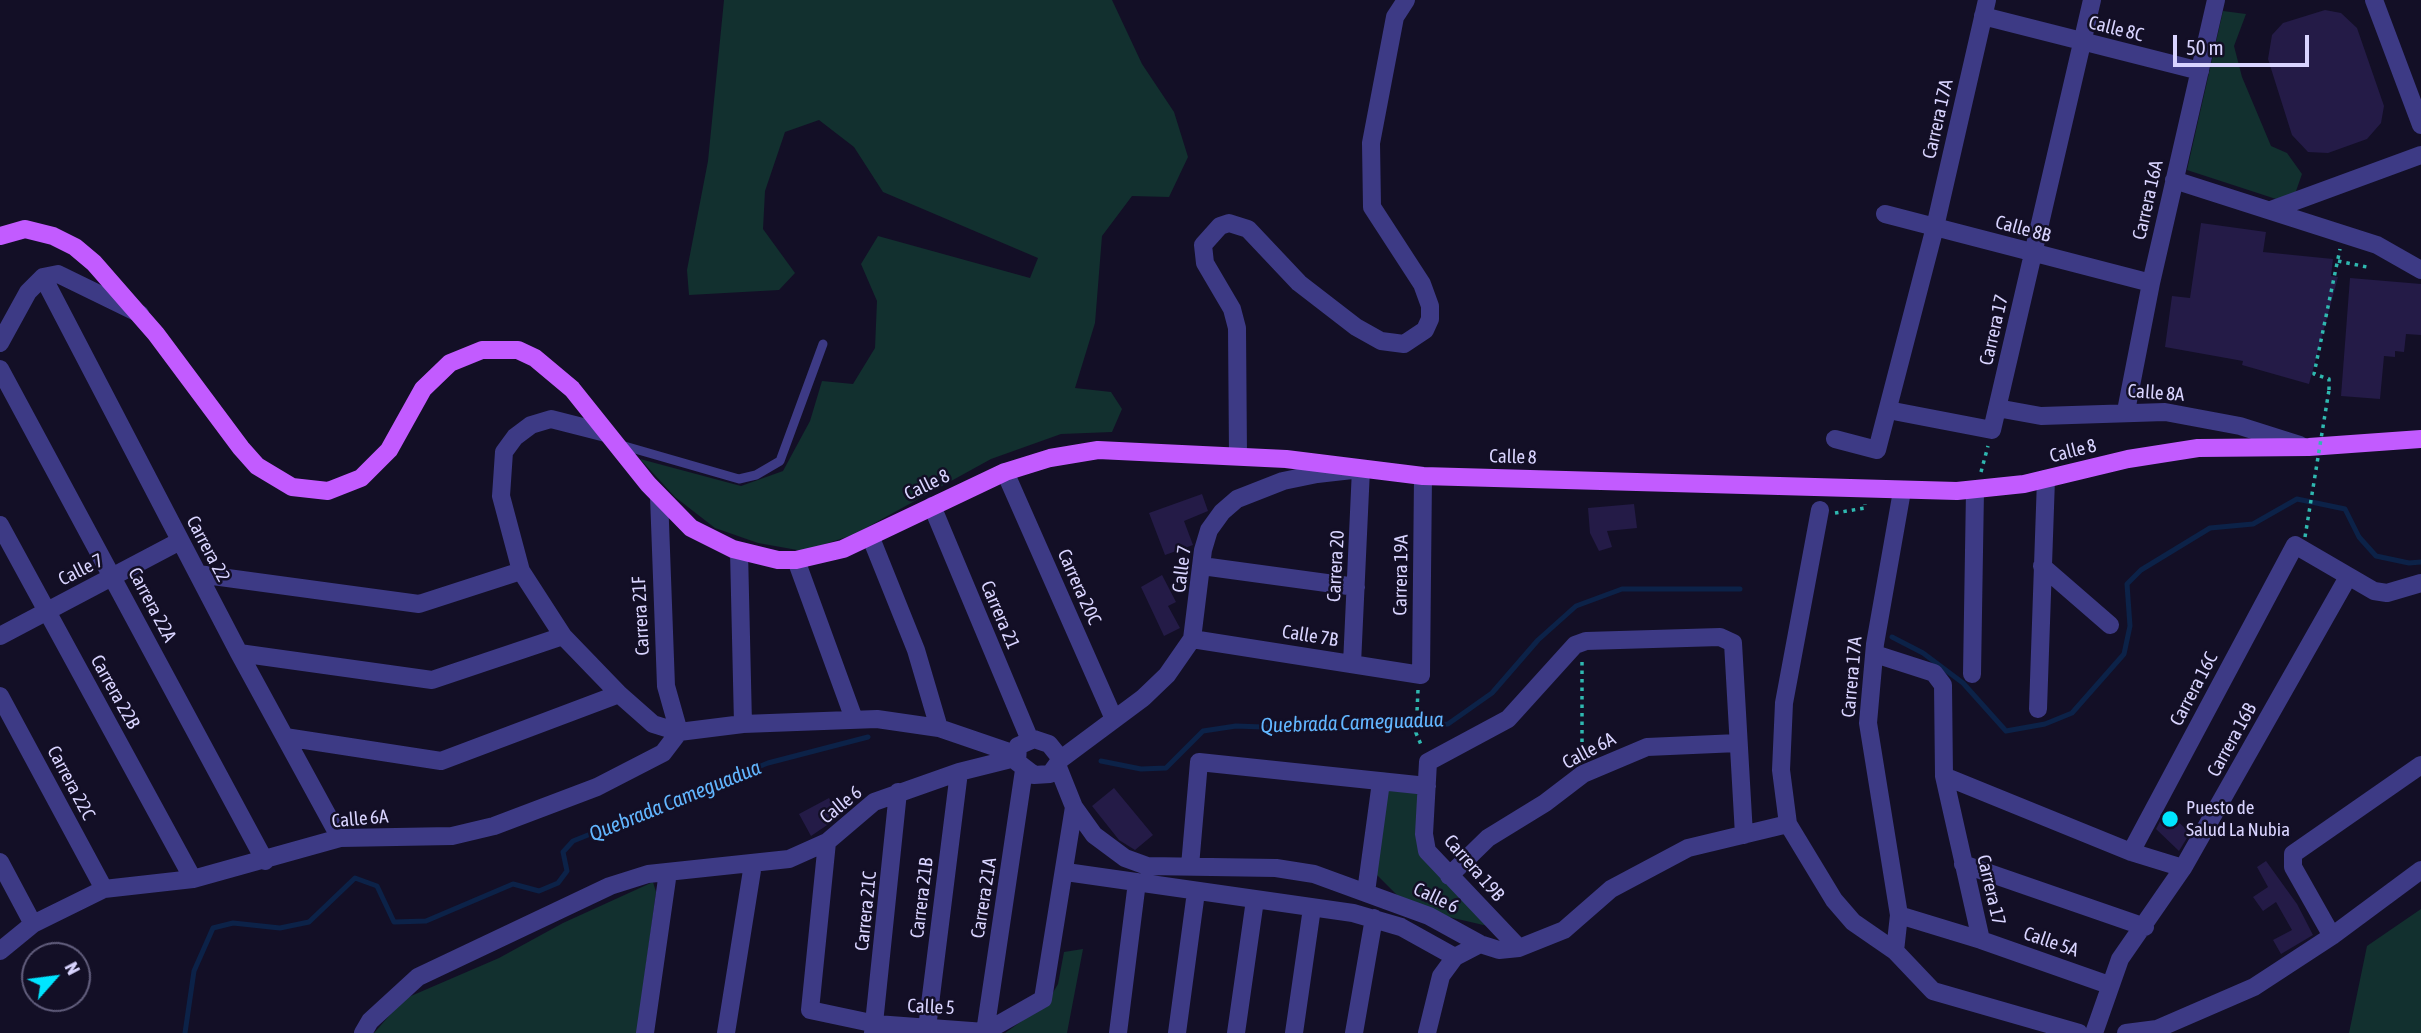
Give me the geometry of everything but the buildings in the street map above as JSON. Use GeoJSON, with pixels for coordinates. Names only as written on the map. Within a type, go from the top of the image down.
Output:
{"type":"FeatureCollection","features":[{"type":"Feature","properties":{"kind":"main road","name":"Calle 8"},"geometry":{"type":"LineString","coordinates":[[0,236],[25,229],[52,236],[75,247],[122,291],[257,466],[292,487],[328,491],[361,478],[389,450],[424,389],[436,374],[464,355],[482,350],[518,350],[535,358],[572,389],[654,490],[691,528],[739,551],[796,560],[871,538],[1005,472],[1051,458],[1098,450],[1238,456],[1423,476],[1902,491],[1975,490],[2046,479],[2128,459],[2198,448],[2309,447],[2421,439]]}},
{"type":"Feature","properties":{"kind":"street"},"geometry":{"type":"LineString","coordinates":[[1238,456],[1237,328],[1232,309],[1205,263],[1203,245],[1220,226],[1229,223],[1248,229],[1298,283],[1356,327],[1381,341],[1404,344],[1425,330],[1430,319],[1430,306],[1422,284],[1372,207],[1371,143],[1395,17],[1406,0]]}},
{"type":"Feature","properties":{"kind":"street","name":"Carrera 17"},"geometry":{"type":"LineString","coordinates":[[1992,430],[2092,0]]}},
{"type":"Feature","properties":{"kind":"street","name":"Carrera 16A"},"geometry":{"type":"LineString","coordinates":[[2126,411],[2151,284],[2216,0]]}},
{"type":"Feature","properties":{"kind":"street"},"geometry":{"type":"LineString","coordinates":[[2374,0],[2421,125]]}},
{"type":"Feature","properties":{"kind":"street","name":"Calle 8C"},"geometry":{"type":"LineString","coordinates":[[1985,8],[2082,43],[2200,71]]}},
{"type":"Feature","properties":{"kind":"street","name":"Carrera 17A"},"geometry":{"type":"LineString","coordinates":[[1835,439],[1877,450],[1935,227],[1985,8]]}},
{"type":"Feature","properties":{"kind":"street"},"geometry":{"type":"LineString","coordinates":[[2271,210],[2421,155]]}},
{"type":"Feature","properties":{"kind":"street"},"geometry":{"type":"LineString","coordinates":[[2174,180],[2377,245],[2421,270]]}},
{"type":"Feature","properties":{"kind":"street","name":"Calle 8B"},"geometry":{"type":"LineString","coordinates":[[1885,214],[2151,284]]}},
{"type":"Feature","properties":{"kind":"street"},"geometry":{"type":"LineString","coordinates":[[0,343],[17,308],[43,277],[58,274],[77,281],[140,314]]}},
{"type":"Feature","properties":{"kind":"street","name":"Carrera 22"},"geometry":{"type":"LineString","coordinates":[[43,277],[239,653],[340,838]]}},
{"type":"Feature","properties":{"kind":"street","name":"Carrera 22A"},"geometry":{"type":"LineString","coordinates":[[0,369],[265,861]]}},
{"type":"Feature","properties":{"kind":"street","name":"Calle 8A"},"geometry":{"type":"LineString","coordinates":[[1997,408],[2041,416],[2126,411],[2202,418],[2309,447]]}},
{"type":"Feature","properties":{"kind":"street"},"geometry":{"type":"LineString","coordinates":[[1888,410],[1992,430]]}},
{"type":"Feature","properties":{"kind":"street"},"geometry":{"type":"LineString","coordinates":[[611,438],[551,419],[531,425],[515,437],[504,452],[500,496],[521,570],[563,636],[619,694],[653,724],[678,732],[743,724],[877,719],[939,728],[1024,764]]}},
{"type":"Feature","properties":{"kind":"street","name":"Calle 7"},"geometry":{"type":"LineString","coordinates":[[1024,764],[1050,774],[1087,737],[1143,698],[1167,675],[1192,639],[1209,530],[1237,499],[1294,479],[1361,469]]}},
{"type":"Feature","properties":{"kind":"street","name":"Carrera 20"},"geometry":{"type":"LineString","coordinates":[[1352,664],[1361,469]]}},
{"type":"Feature","properties":{"kind":"street","name":"Carrera 20C"},"geometry":{"type":"LineString","coordinates":[[1005,472],[1114,719]]}},
{"type":"Feature","properties":{"kind":"street","name":"Carrera 19A"},"geometry":{"type":"LineString","coordinates":[[1421,675],[1423,476]]}},
{"type":"Feature","properties":{"kind":"street"},"geometry":{"type":"LineString","coordinates":[[2038,709],[2046,479]]}},
{"type":"Feature","properties":{"kind":"street","name":"Carrera 21F"},"geometry":{"type":"LineString","coordinates":[[654,490],[666,686],[678,732]]}},
{"type":"Feature","properties":{"kind":"street"},"geometry":{"type":"LineString","coordinates":[[1972,674],[1975,490]]}},
{"type":"Feature","properties":{"kind":"street","name":"Carrera 17A"},"geometry":{"type":"LineString","coordinates":[[1895,951],[1899,915],[1868,723],[1875,649],[1902,491]]}},
{"type":"Feature","properties":{"kind":"street","name":"Carrera 21"},"geometry":{"type":"LineString","coordinates":[[932,506],[1030,740]]}},
{"type":"Feature","properties":{"kind":"street"},"geometry":{"type":"LineString","coordinates":[[1820,510],[1784,703],[1781,770],[1788,824],[1834,900],[1853,922],[1895,951],[1933,990],[2078,1033]]}},
{"type":"Feature","properties":{"kind":"street","name":"Carrera 22B"},"geometry":{"type":"LineString","coordinates":[[0,525],[193,879]]}},
{"type":"Feature","properties":{"kind":"street"},"geometry":{"type":"LineString","coordinates":[[871,538],[916,650],[939,728]]}},
{"type":"Feature","properties":{"kind":"street","name":"Calle 7"},"geometry":{"type":"LineString","coordinates":[[0,636],[180,541]]}},
{"type":"Feature","properties":{"kind":"street"},"geometry":{"type":"LineString","coordinates":[[2300,541],[2348,577],[2374,591],[2387,593],[2421,583]]}},
{"type":"Feature","properties":{"kind":"street","name":"Carrera 16C"},"geometry":{"type":"LineString","coordinates":[[2131,852],[2300,541]]}},
{"type":"Feature","properties":{"kind":"street"},"geometry":{"type":"LineString","coordinates":[[739,551],[743,724]]}},
{"type":"Feature","properties":{"kind":"street"},"geometry":{"type":"LineString","coordinates":[[796,560],[854,719]]}},
{"type":"Feature","properties":{"kind":"street"},"geometry":{"type":"LineString","coordinates":[[1202,566],[1356,587]]}},
{"type":"Feature","properties":{"kind":"street"},"geometry":{"type":"LineString","coordinates":[[2042,566],[2109,625]]}},
{"type":"Feature","properties":{"kind":"street"},"geometry":{"type":"LineString","coordinates":[[198,574],[419,604],[521,570]]}},
{"type":"Feature","properties":{"kind":"street","name":"Carrera 16B"},"geometry":{"type":"LineString","coordinates":[[2094,1033],[2120,959],[2183,869],[2348,577]]}},
{"type":"Feature","properties":{"kind":"street"},"geometry":{"type":"LineString","coordinates":[[239,653],[432,680],[563,636]]}},
{"type":"Feature","properties":{"kind":"street"},"geometry":{"type":"LineString","coordinates":[[1581,643],[1720,637],[1733,643],[1744,835]]}},
{"type":"Feature","properties":{"kind":"street","name":"Calle 7B"},"geometry":{"type":"LineString","coordinates":[[1192,639],[1421,675]]}},
{"type":"Feature","properties":{"kind":"street","name":"Carrera 19B"},"geometry":{"type":"LineString","coordinates":[[1519,948],[1427,851],[1424,834],[1428,762],[1508,719],[1565,653],[1581,643]]}},
{"type":"Feature","properties":{"kind":"street","name":"Carrera 17"},"geometry":{"type":"LineString","coordinates":[[1875,649],[1934,673],[1943,685],[1944,776],[1981,940]]}},
{"type":"Feature","properties":{"kind":"street"},"geometry":{"type":"LineString","coordinates":[[285,737],[441,761],[619,694]]}},
{"type":"Feature","properties":{"kind":"street","name":"Carrera 22C"},"geometry":{"type":"LineString","coordinates":[[0,696],[104,889]]}},
{"type":"Feature","properties":{"kind":"street","name":"Calle 6A"},"geometry":{"type":"LineString","coordinates":[[0,951],[33,924],[104,889],[193,879],[340,838],[452,836],[494,826],[597,787],[663,753],[678,732]]}},
{"type":"Feature","properties":{"kind":"street","name":"Calle 7"},"geometry":{"type":"LineString","coordinates":[[1049,744],[1087,737]]}},
{"type":"Feature","properties":{"kind":"street"},"geometry":{"type":"LineString","coordinates":[[1024,764],[1018,746],[1030,740],[1049,744]]}},
{"type":"Feature","properties":{"kind":"street","name":"Calle 6A"},"geometry":{"type":"LineString","coordinates":[[1449,876],[1488,838],[1545,803],[1583,774],[1647,747],[1738,743]]}},
{"type":"Feature","properties":{"kind":"street","name":"Calle 6"},"geometry":{"type":"LineString","coordinates":[[1049,744],[1059,763],[1071,800],[1094,835],[1125,859],[1147,866],[1276,868],[1314,874],[1429,916],[1499,950],[1519,948],[1564,930],[1611,889],[1656,862],[1688,848],[1788,824]]}},
{"type":"Feature","properties":{"kind":"street"},"geometry":{"type":"LineString","coordinates":[[1190,866],[1199,762],[1427,786]]}},
{"type":"Feature","properties":{"kind":"street","name":"Calle 6"},"geometry":{"type":"LineString","coordinates":[[363,1033],[370,1021],[418,977],[610,886],[648,874],[789,859],[827,842],[874,802],[959,772],[1024,764],[1071,800]]}},
{"type":"Feature","properties":{"kind":"street","name":"Carrera 21A"},"geometry":{"type":"LineString","coordinates":[[985,1032],[1024,764]]}},
{"type":"Feature","properties":{"kind":"street"},"geometry":{"type":"LineString","coordinates":[[2332,936],[2293,867],[2293,854],[2421,765]]}},
{"type":"Feature","properties":{"kind":"street","name":"Carrera 21B"},"geometry":{"type":"LineString","coordinates":[[927,1028],[959,772]]}},
{"type":"Feature","properties":{"kind":"street"},"geometry":{"type":"LineString","coordinates":[[1944,776],[2131,852],[2183,869]]}},
{"type":"Feature","properties":{"kind":"street"},"geometry":{"type":"LineString","coordinates":[[1366,892],[1381,782]]}},
{"type":"Feature","properties":{"kind":"street","name":"Carrera 21C"},"geometry":{"type":"LineString","coordinates":[[875,1029],[898,792]]}},
{"type":"Feature","properties":{"kind":"street"},"geometry":{"type":"LineString","coordinates":[[985,1032],[1042,999],[1066,872],[1071,800]]}},
{"type":"Feature","properties":{"kind":"street","name":"Calle 5"},"geometry":{"type":"LineString","coordinates":[[827,842],[810,1010],[830,1025],[985,1032]]}},
{"type":"Feature","properties":{"kind":"street"},"geometry":{"type":"LineString","coordinates":[[0,862],[33,924]]}},
{"type":"Feature","properties":{"kind":"street"},"geometry":{"type":"LineString","coordinates":[[1963,863],[2145,926]]}},
{"type":"Feature","properties":{"kind":"street"},"geometry":{"type":"LineString","coordinates":[[726,1033],[753,864]]}},
{"type":"Feature","properties":{"kind":"street"},"geometry":{"type":"LineString","coordinates":[[2126,1033],[2158,1029],[2254,987],[2332,936],[2421,870]]}},
{"type":"Feature","properties":{"kind":"street"},"geometry":{"type":"LineString","coordinates":[[645,1033],[668,872]]}},
{"type":"Feature","properties":{"kind":"street"},"geometry":{"type":"LineString","coordinates":[[1066,872],[1374,918],[1401,927],[1455,957]]}},
{"type":"Feature","properties":{"kind":"street"},"geometry":{"type":"LineString","coordinates":[[1118,1033],[1137,882]]}},
{"type":"Feature","properties":{"kind":"street"},"geometry":{"type":"LineString","coordinates":[[1177,1033],[1196,892]]}},
{"type":"Feature","properties":{"kind":"street"},"geometry":{"type":"LineString","coordinates":[[1236,1033],[1255,900]]}},
{"type":"Feature","properties":{"kind":"street"},"geometry":{"type":"LineString","coordinates":[[1294,1033],[1312,908]]}},
{"type":"Feature","properties":{"kind":"street","name":"Calle 5A"},"geometry":{"type":"LineString","coordinates":[[1899,915],[1981,940],[2109,985]]}},
{"type":"Feature","properties":{"kind":"street"},"geometry":{"type":"LineString","coordinates":[[1354,1033],[1374,918]]}},
{"type":"Feature","properties":{"kind":"street"},"geometry":{"type":"LineString","coordinates":[[1427,1033],[1441,976],[1455,957],[1480,943]]}},
{"type":"Feature","properties":{"kind":"lane"},"geometry":{"type":"LineString","coordinates":[[611,438],[739,479],[756,475],[780,461],[823,344]]}},
{"type":"Feature","properties":{"kind":"path"},"geometry":{"type":"LineString","coordinates":[[2300,541],[2329,390],[2329,379],[2314,373],[2338,261],[2367,267]]}},
{"type":"Feature","properties":{"kind":"path"},"geometry":{"type":"LineString","coordinates":[[1975,490],[1992,430]]}},
{"type":"Feature","properties":{"kind":"path"},"geometry":{"type":"LineString","coordinates":[[1581,643],[1583,774]]}},
{"type":"Feature","properties":{"kind":"path"},"geometry":{"type":"LineString","coordinates":[[1416,733],[1417,700]]}},
{"type":"Feature","properties":{"kind":"green space"},"geometry":{"type":"Polygon","coordinates":[[[724,0],[1112,0],[1142,64],[1174,112],[1188,157],[1169,197],[1132,196],[1102,236],[1095,323],[1075,388],[1111,392],[1122,409],[1112,432],[1061,434],[991,459],[853,535],[803,551],[758,543],[715,528],[675,497],[640,459],[741,486],[783,471],[810,421],[822,381],[853,384],[875,348],[877,301],[861,264],[878,236],[1030,278],[1038,258],[883,192],[854,147],[819,120],[785,132],[765,191],[763,229],[795,273],[779,290],[689,295],[687,270],[708,161],[724,0]]]}},
{"type":"Feature","properties":{"kind":"green space"},"geometry":{"type":"Polygon","coordinates":[[[2223,11],[2246,14],[2234,46],[2242,77],[2271,146],[2287,153],[2302,174],[2295,194],[2276,199],[2187,170],[2223,11]]]}},
{"type":"Feature","properties":{"kind":"green space"},"geometry":{"type":"Polygon","coordinates":[[[1381,772],[1420,779],[1419,839],[1492,927],[1410,908],[1369,867],[1381,772]]]}},
{"type":"Feature","properties":{"kind":"green space"},"geometry":{"type":"Polygon","coordinates":[[[653,882],[656,892],[637,1033],[374,1033],[404,999],[499,958],[563,923],[653,882]]]}},
{"type":"Feature","properties":{"kind":"green space"},"geometry":{"type":"Polygon","coordinates":[[[2421,909],[2421,1033],[2349,1033],[2367,946],[2421,909]]]}},
{"type":"Feature","properties":{"kind":"green space"},"geometry":{"type":"Polygon","coordinates":[[[1083,949],[1067,1033],[1005,1033],[1047,1003],[1058,984],[1064,952],[1083,949]]]}},
{"type":"Feature","properties":{"kind":"waterway","name":"Quebrada Cameguadua"},"geometry":{"type":"LineString","coordinates":[[1892,637],[1923,653],[1963,683],[2006,731],[2045,724],[2072,713],[2124,654],[2130,626],[2127,584],[2141,570],[2210,528],[2253,524],[2297,499],[2345,509],[2359,537],[2376,556],[2409,563],[2421,562]]}},
{"type":"Feature","properties":{"kind":"waterway","name":"Quebrada Cameguadua"},"geometry":{"type":"LineString","coordinates":[[1101,761],[1141,769],[1166,768],[1203,731],[1236,726],[1317,729],[1448,724],[1492,693],[1538,640],[1576,606],[1622,589],[1740,589]]}},
{"type":"Feature","properties":{"kind":"waterway","name":"Quebrada Cameguadua"},"geometry":{"type":"LineString","coordinates":[[185,1033],[194,971],[213,928],[233,923],[280,928],[309,922],[355,878],[377,886],[394,922],[426,921],[513,884],[539,891],[558,883],[567,871],[563,852],[573,841],[768,763],[868,737]]}},
{"type":"Feature","properties":{"kind":"place","name":"Puesto de Salud La Nubia"},"geometry":{"type":"Point","coordinates":[2170,819]}}]}
